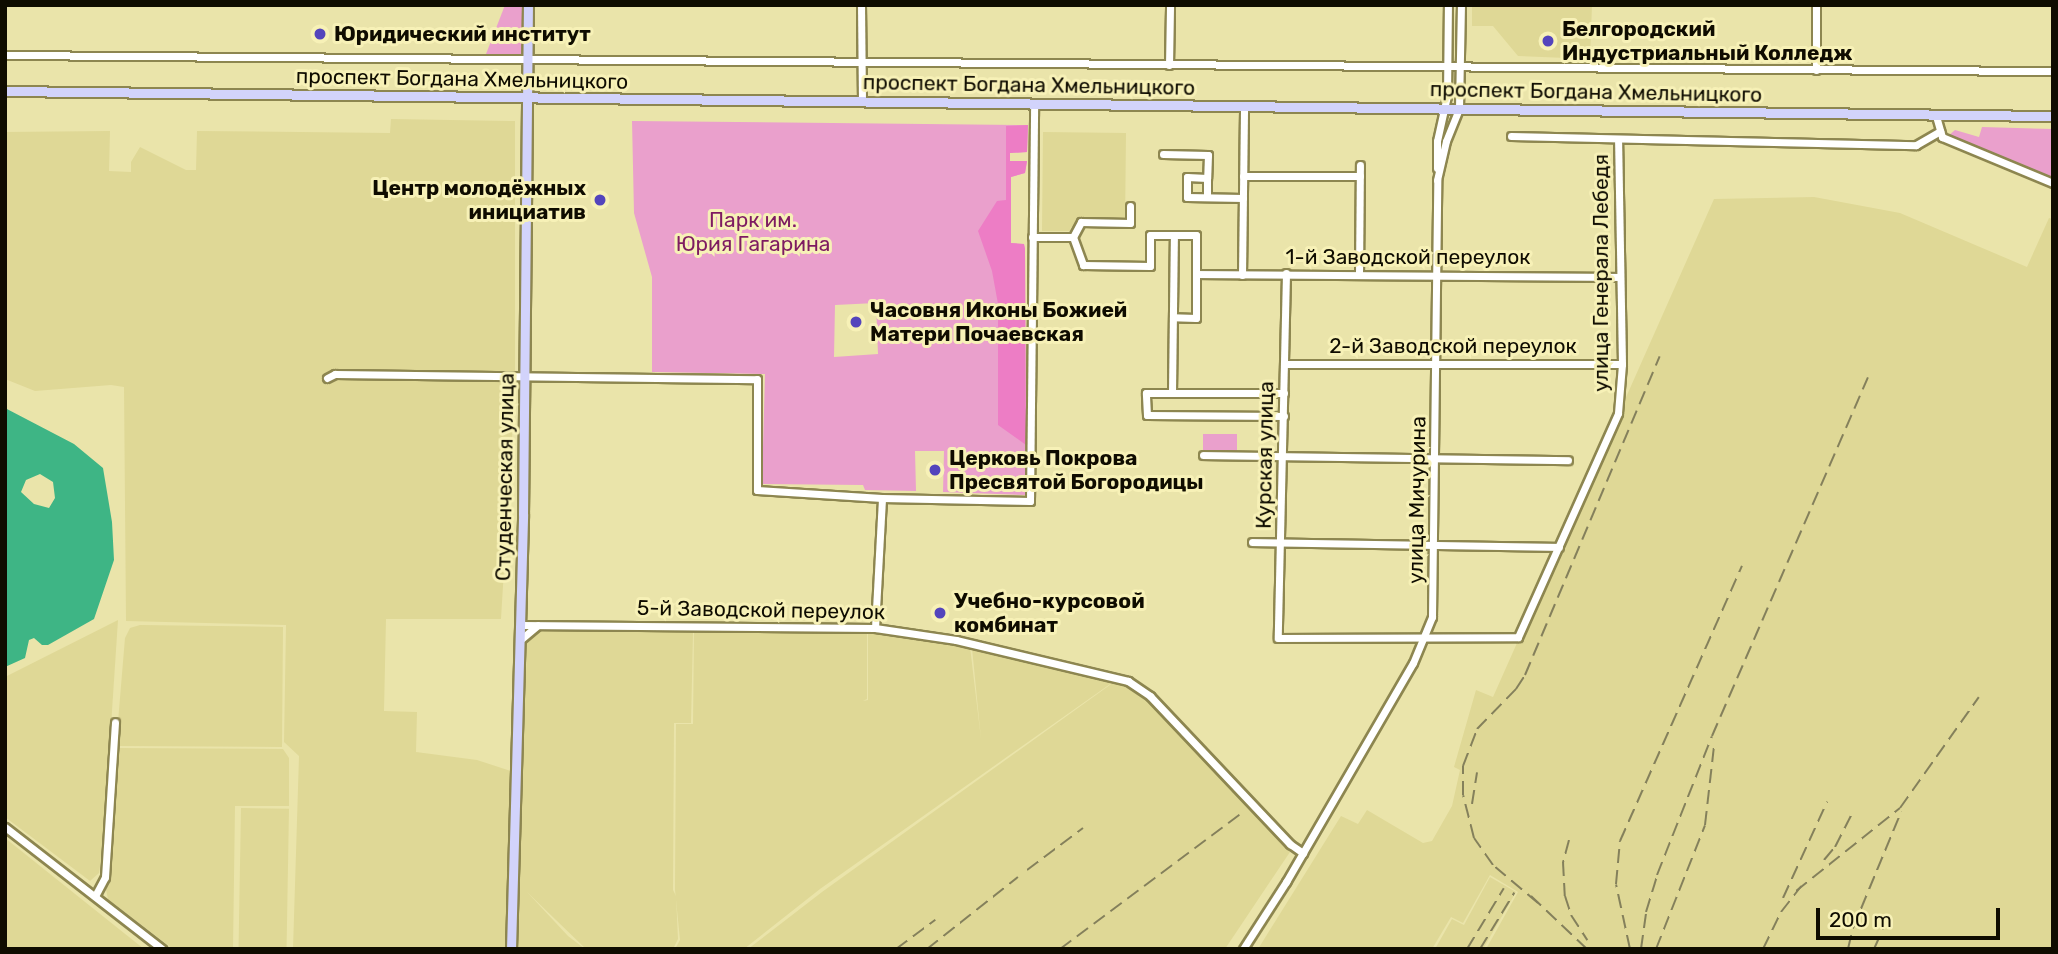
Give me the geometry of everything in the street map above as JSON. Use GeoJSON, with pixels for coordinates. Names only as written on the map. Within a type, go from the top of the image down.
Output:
{"type":"FeatureCollection","features":[{"type":"Feature","properties":{"kind":"main road","name":"Студенческая улица"},"geometry":{"type":"LineString","coordinates":[[511,949],[521,625],[528,5]]}},
{"type":"Feature","properties":{"kind":"main road","name":"проспект Богдана Хмельницкого"},"geometry":{"type":"LineString","coordinates":[[5,91],[2053,116]]}},
{"type":"Feature","properties":{"kind":"street"},"geometry":{"type":"LineString","coordinates":[[861,5],[862,101]]}},
{"type":"Feature","properties":{"kind":"street"},"geometry":{"type":"LineString","coordinates":[[1169,65],[1170,5]]}},
{"type":"Feature","properties":{"kind":"street"},"geometry":{"type":"LineString","coordinates":[[1437,180],[1442,107],[1447,96],[1448,5]]}},
{"type":"Feature","properties":{"kind":"street","name":"улица Мичурина"},"geometry":{"type":"LineString","coordinates":[[1243,949],[1303,853],[1426,636],[1433,617],[1437,180],[1459,107],[1461,5]]}},
{"type":"Feature","properties":{"kind":"street"},"geometry":{"type":"LineString","coordinates":[[1816,5],[1816,71]]}},
{"type":"Feature","properties":{"kind":"street"},"geometry":{"type":"LineString","coordinates":[[5,55],[2053,71]]}},
{"type":"Feature","properties":{"kind":"street"},"geometry":{"type":"LineString","coordinates":[[327,378],[332,374],[757,379],[757,490],[882,498],[1030,501],[1034,103]]}},
{"type":"Feature","properties":{"kind":"street"},"geometry":{"type":"LineString","coordinates":[[1241,275],[1244,106]]}},
{"type":"Feature","properties":{"kind":"street"},"geometry":{"type":"LineString","coordinates":[[1936,116],[1942,137],[2053,183]]}},
{"type":"Feature","properties":{"kind":"street"},"geometry":{"type":"LineString","coordinates":[[1511,136],[1916,145],[1940,131]]}},
{"type":"Feature","properties":{"kind":"street","name":"улица Генерала Лебедя"},"geometry":{"type":"LineString","coordinates":[[1426,636],[1518,637],[1618,413],[1622,363],[1618,139]]}},
{"type":"Feature","properties":{"kind":"street"},"geometry":{"type":"LineString","coordinates":[[1163,154],[1208,155],[1207,197]]}},
{"type":"Feature","properties":{"kind":"street"},"geometry":{"type":"LineString","coordinates":[[1359,274],[1360,165]]}},
{"type":"Feature","properties":{"kind":"street"},"geometry":{"type":"LineString","coordinates":[[1243,176],[1360,176]]}},
{"type":"Feature","properties":{"kind":"street"},"geometry":{"type":"LineString","coordinates":[[1207,178],[1187,177],[1187,197],[1242,198]]}},
{"type":"Feature","properties":{"kind":"street"},"geometry":{"type":"LineString","coordinates":[[1130,206],[1130,223],[1081,222],[1073,237],[1083,265],[1150,266],[1150,235],[1196,235],[1196,318],[1173,317]]}},
{"type":"Feature","properties":{"kind":"street"},"geometry":{"type":"LineString","coordinates":[[1172,392],[1174,235]]}},
{"type":"Feature","properties":{"kind":"street"},"geometry":{"type":"LineString","coordinates":[[1032,237],[1073,237]]}},
{"type":"Feature","properties":{"kind":"street","name":"Курская улица"},"geometry":{"type":"LineString","coordinates":[[1286,273],[1278,638],[1426,636]]}},
{"type":"Feature","properties":{"kind":"street","name":"1-й Заводской переулок"},"geometry":{"type":"LineString","coordinates":[[1196,274],[1620,277]]}},
{"type":"Feature","properties":{"kind":"street","name":"2-й Заводской переулок"},"geometry":{"type":"LineString","coordinates":[[1285,363],[1622,363]]}},
{"type":"Feature","properties":{"kind":"street"},"geometry":{"type":"LineString","coordinates":[[1284,393],[1146,393],[1147,415],[1284,416]]}},
{"type":"Feature","properties":{"kind":"street"},"geometry":{"type":"LineString","coordinates":[[1203,454],[1568,460]]}},
{"type":"Feature","properties":{"kind":"street"},"geometry":{"type":"LineString","coordinates":[[875,628],[882,498]]}},
{"type":"Feature","properties":{"kind":"street"},"geometry":{"type":"LineString","coordinates":[[1252,542],[1559,547]]}},
{"type":"Feature","properties":{"kind":"street","name":"5-й Заводской переулок"},"geometry":{"type":"LineString","coordinates":[[521,625],[875,628],[956,640],[1128,681],[1150,696],[1290,844],[1303,853]]}},
{"type":"Feature","properties":{"kind":"street"},"geometry":{"type":"LineString","coordinates":[[520,640],[538,625]]}},
{"type":"Feature","properties":{"kind":"street"},"geometry":{"type":"LineString","coordinates":[[94,896],[105,877],[115,722]]}},
{"type":"Feature","properties":{"kind":"street"},"geometry":{"type":"LineString","coordinates":[[5,827],[162,949]]}},
{"type":"Feature","properties":{"kind":"shaded area","name":"Белгородский Индустриальный Колледж"},"geometry":{"type":"Polygon","coordinates":[[[1472,5],[1592,5],[1590,59],[1518,56],[1493,26],[1472,26],[1472,5]]]}},
{"type":"Feature","properties":{"kind":"shaded area"},"geometry":{"type":"Polygon","coordinates":[[[391,119],[515,121],[515,389],[501,619],[386,619],[384,711],[417,712],[416,752],[477,760],[514,772],[508,949],[293,949],[299,756],[284,742],[286,625],[126,621],[124,387],[111,385],[35,391],[5,379],[5,132],[110,131],[109,171],[131,172],[131,162],[140,147],[186,170],[196,170],[197,131],[390,133],[391,119]]]}},
{"type":"Feature","properties":{"kind":"shaded area"},"geometry":{"type":"Polygon","coordinates":[[[1028,125],[1027,152],[1010,153],[1010,161],[1027,161],[1025,173],[1011,177],[1011,243],[1024,244],[1025,249],[1026,445],[998,425],[998,304],[992,271],[978,231],[997,201],[1006,200],[1006,126],[1028,125]]]}},
{"type":"Feature","properties":{"kind":"shaded area"},"geometry":{"type":"Polygon","coordinates":[[[1043,132],[1126,133],[1125,227],[1071,227],[1070,231],[1042,231],[1043,132]]]}},
{"type":"Feature","properties":{"kind":"shaded area"},"geometry":{"type":"Polygon","coordinates":[[[1814,197],[1900,213],[2027,267],[2049,218],[2053,219],[2053,949],[1486,949],[1518,892],[1490,875],[1463,923],[1451,917],[1432,949],[1258,949],[1341,816],[1358,824],[1367,810],[1423,843],[1432,841],[1452,806],[1460,770],[1454,767],[1476,690],[1493,697],[1714,199],[1814,197]]]}},
{"type":"Feature","properties":{"kind":"shaded area"},"geometry":{"type":"Polygon","coordinates":[[[5,408],[74,444],[103,468],[112,522],[114,560],[94,619],[48,645],[42,645],[34,638],[29,640],[25,658],[5,667],[5,408]],[[40,474],[26,480],[21,492],[34,504],[49,508],[55,498],[53,482],[40,474]]]}},
{"type":"Feature","properties":{"kind":"shaded area"},"geometry":{"type":"Polygon","coordinates":[[[118,620],[103,847],[99,873],[90,881],[5,817],[5,677],[118,620]]]}},
{"type":"Feature","properties":{"kind":"shaded area"},"geometry":{"type":"Polygon","coordinates":[[[140,625],[283,627],[282,747],[116,746],[125,638],[130,628],[140,625]]]}},
{"type":"Feature","properties":{"kind":"shaded area"},"geometry":{"type":"Polygon","coordinates":[[[539,629],[693,632],[691,723],[674,723],[673,890],[676,896],[678,939],[673,949],[586,949],[527,892],[568,936],[585,949],[517,949],[527,642],[539,629]]]}},
{"type":"Feature","properties":{"kind":"shaded area"},"geometry":{"type":"Polygon","coordinates":[[[694,632],[867,632],[867,699],[863,701],[868,700],[868,632],[970,647],[981,739],[972,648],[1113,682],[820,889],[744,949],[675,949],[680,940],[675,890],[676,724],[693,724],[694,632]]]}},
{"type":"Feature","properties":{"kind":"shaded area"},"geometry":{"type":"Polygon","coordinates":[[[1114,682],[1135,689],[1152,705],[1290,852],[1225,949],[748,949],[822,892],[1114,682]]]}},
{"type":"Feature","properties":{"kind":"shaded area"},"geometry":{"type":"Polygon","coordinates":[[[116,748],[283,749],[289,758],[289,806],[235,806],[233,949],[173,949],[108,899],[106,890],[116,748]]]}},
{"type":"Feature","properties":{"kind":"shaded area"},"geometry":{"type":"Polygon","coordinates":[[[241,808],[289,809],[287,949],[239,949],[241,808]]]}},
{"type":"Feature","properties":{"kind":"shaded area"},"geometry":{"type":"Polygon","coordinates":[[[5,838],[144,949],[5,949],[5,838]]]}},
{"type":"Feature","properties":{"kind":"shaded area"},"geometry":{"type":"Polygon","coordinates":[[[1490,877],[1516,892],[1483,949],[1435,949],[1452,919],[1464,925],[1490,877]]]}},
{"type":"Feature","properties":{"kind":"green space"},"geometry":{"type":"Polygon","coordinates":[[[505,5],[523,5],[522,54],[486,54],[505,5]]]}},
{"type":"Feature","properties":{"kind":"green space","name":"Парк им. Юрия Гагарина"},"geometry":{"type":"Polygon","coordinates":[[[632,121],[1028,125],[1027,152],[1010,153],[1010,161],[1027,161],[1025,173],[1011,177],[1011,243],[1024,244],[1025,249],[1026,495],[943,492],[944,451],[915,451],[916,491],[865,490],[863,485],[762,484],[765,374],[652,372],[652,277],[634,213],[632,121]],[[876,303],[835,305],[834,357],[878,354],[876,303]]]}},
{"type":"Feature","properties":{"kind":"green space"},"geometry":{"type":"Polygon","coordinates":[[[1982,127],[2053,129],[2053,179],[1947,137],[1955,130],[1979,137],[1982,127]]]}},
{"type":"Feature","properties":{"kind":"green space"},"geometry":{"type":"Polygon","coordinates":[[[1203,434],[1237,434],[1237,452],[1203,452],[1203,434]]]}},
{"type":"Feature","properties":{"kind":"railway"},"geometry":{"type":"LineString","coordinates":[[1538,903],[1493,865],[1474,838],[1463,795],[1463,766],[1477,729],[1516,689],[1525,675],[1660,356]]}},
{"type":"Feature","properties":{"kind":"railway"},"geometry":{"type":"LineString","coordinates":[[1641,949],[1646,912],[1657,875],[1712,736],[1868,378]]}},
{"type":"Feature","properties":{"kind":"railway"},"geometry":{"type":"LineString","coordinates":[[1630,949],[1616,884],[1620,841],[1742,566]]}},
{"type":"Feature","properties":{"kind":"railway"},"geometry":{"type":"LineString","coordinates":[[1796,891],[1900,808],[1979,697]]}},
{"type":"Feature","properties":{"kind":"railway"},"geometry":{"type":"LineString","coordinates":[[1656,949],[1705,825],[1714,746]]}},
{"type":"Feature","properties":{"kind":"railway"},"geometry":{"type":"LineString","coordinates":[[1472,804],[1477,772]]}},
{"type":"Feature","properties":{"kind":"railway"},"geometry":{"type":"LineString","coordinates":[[1783,898],[1827,802]]}},
{"type":"Feature","properties":{"kind":"railway"},"geometry":{"type":"LineString","coordinates":[[1824,860],[1835,847],[1853,812]]}},
{"type":"Feature","properties":{"kind":"railway"},"geometry":{"type":"LineString","coordinates":[[1848,949],[1853,928],[1901,812]]}},
{"type":"Feature","properties":{"kind":"railway"},"geometry":{"type":"LineString","coordinates":[[1060,949],[1242,813]]}},
{"type":"Feature","properties":{"kind":"railway"},"geometry":{"type":"LineString","coordinates":[[1027,870],[1083,828]]}},
{"type":"Feature","properties":{"kind":"railway"},"geometry":{"type":"LineString","coordinates":[[1569,840],[1563,862],[1565,896],[1571,915],[1587,940]]}},
{"type":"Feature","properties":{"kind":"railway"},"geometry":{"type":"LineString","coordinates":[[927,949],[1018,877]]}},
{"type":"Feature","properties":{"kind":"railway"},"geometry":{"type":"LineString","coordinates":[[1763,949],[1781,912],[1801,886]]}},
{"type":"Feature","properties":{"kind":"railway"},"geometry":{"type":"LineString","coordinates":[[1467,949],[1504,888]]}},
{"type":"Feature","properties":{"kind":"railway"},"geometry":{"type":"LineString","coordinates":[[1480,949],[1514,893]]}},
{"type":"Feature","properties":{"kind":"railway"},"geometry":{"type":"LineString","coordinates":[[1531,896],[1587,949]]}},
{"type":"Feature","properties":{"kind":"railway"},"geometry":{"type":"LineString","coordinates":[[896,949],[935,920]]}},
{"type":"Feature","properties":{"kind":"railway"},"geometry":{"type":"LineString","coordinates":[[1874,949],[1887,920]]}},
{"type":"Feature","properties":{"kind":"place","name":"Юридический институт"},"geometry":{"type":"Point","coordinates":[320,34]}},
{"type":"Feature","properties":{"kind":"place","name":"Белгородский Индустриальный Колледж"},"geometry":{"type":"Point","coordinates":[1548,41]}},
{"type":"Feature","properties":{"kind":"place","name":"Центр молодёжных инициатив"},"geometry":{"type":"Point","coordinates":[600,200]}},
{"type":"Feature","properties":{"kind":"place","name":"Часовня Иконы Божией Матери Почаевская"},"geometry":{"type":"Point","coordinates":[856,322]}},
{"type":"Feature","properties":{"kind":"place","name":"Церковь Покрова Пресвятой Богородицы"},"geometry":{"type":"Point","coordinates":[935,470]}},
{"type":"Feature","properties":{"kind":"place","name":"Учебно-курсовой комбинат"},"geometry":{"type":"Point","coordinates":[940,613]}}]}
